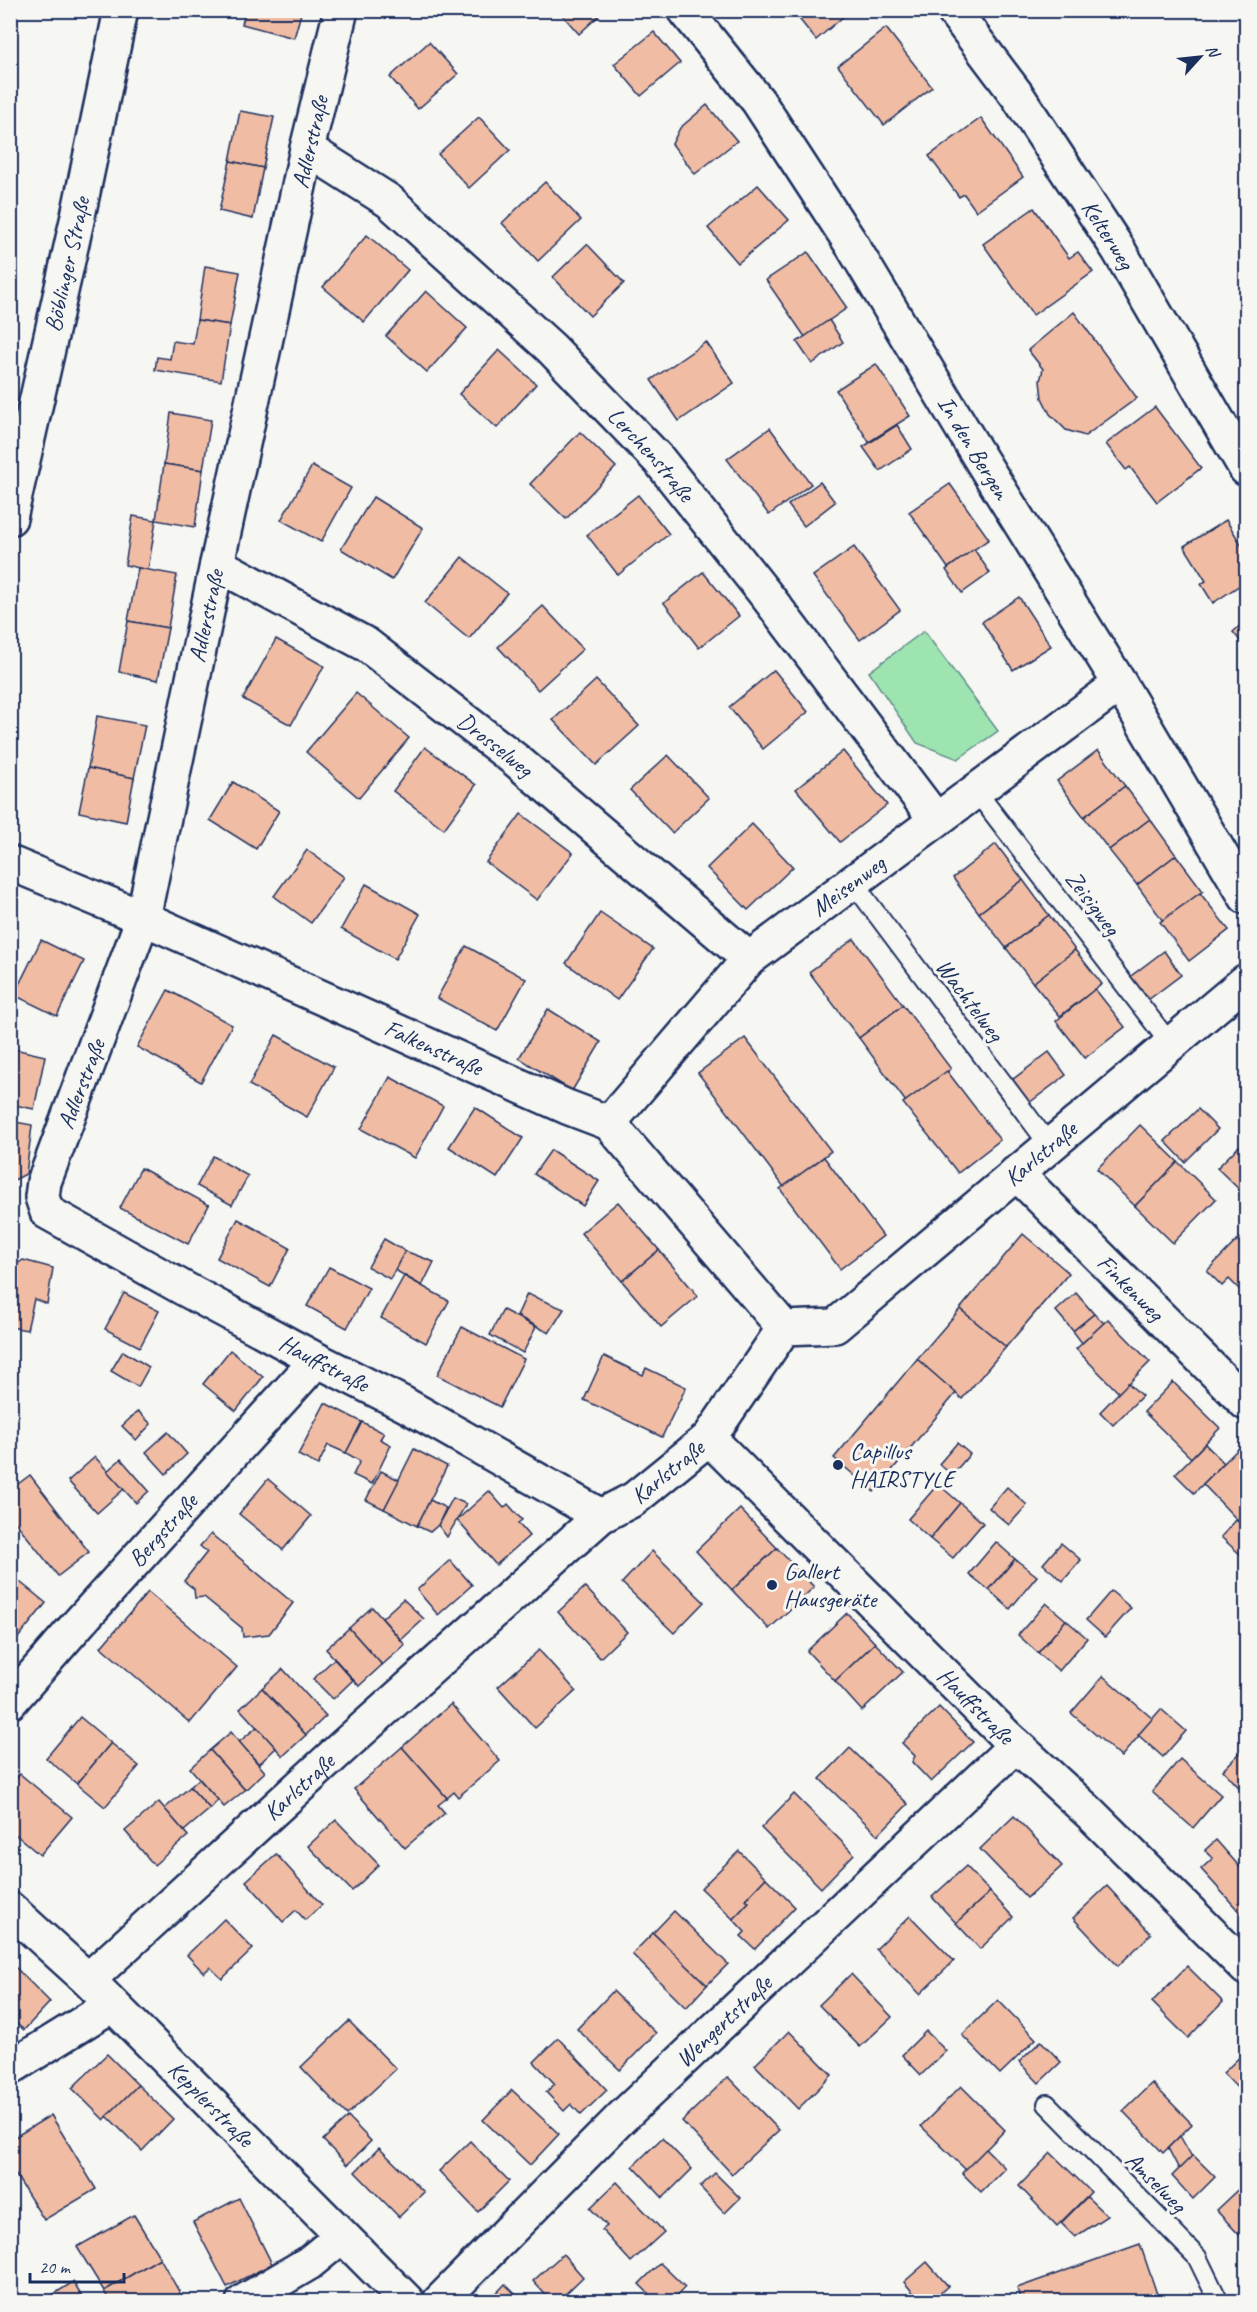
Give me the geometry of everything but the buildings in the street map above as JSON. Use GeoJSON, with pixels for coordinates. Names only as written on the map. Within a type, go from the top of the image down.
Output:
{"type":"FeatureCollection","features":[{"type":"Feature","properties":{"kind":"street","name":"Böblinger Straße"},"geometry":{"type":"LineString","coordinates":[[10,519],[78,216],[121,10]]}},
{"type":"Feature","properties":{"kind":"street","name":"Adlerstraße"},"geometry":{"type":"LineString","coordinates":[[47,1212],[42,1197],[44,1182],[143,918],[307,149],[341,10]]}},
{"type":"Feature","properties":{"kind":"street","name":"In den Bergen"},"geometry":{"type":"LineString","coordinates":[[685,10],[758,101],[852,245],[978,455],[1120,684],[1246,897]]}},
{"type":"Feature","properties":{"kind":"street","name":"Kelterweg"},"geometry":{"type":"LineString","coordinates":[[953,10],[1017,95],[1118,249],[1246,469]]}},
{"type":"Feature","properties":{"kind":"street","name":"Lerchenstraße"},"geometry":{"type":"LineString","coordinates":[[307,149],[389,201],[551,348],[659,460],[770,600],[936,820]]}},
{"type":"Feature","properties":{"kind":"street","name":"Drosselweg"},"geometry":{"type":"LineString","coordinates":[[217,564],[368,645],[517,761],[749,959]]}},
{"type":"Feature","properties":{"kind":"street","name":"Meisenweg"},"geometry":{"type":"LineString","coordinates":[[609,1123],[749,959],[1120,684]]}},
{"type":"Feature","properties":{"kind":"street","name":"Falkenstraße"},"geometry":{"type":"LineString","coordinates":[[10,863],[143,918],[556,1102],[609,1123],[784,1328]]}},
{"type":"Feature","properties":{"kind":"street","name":"Karlstraße"},"geometry":{"type":"LineString","coordinates":[[88,1980],[347,1743],[601,1516],[634,1499],[709,1438],[784,1328],[835,1326],[1246,981]]}},
{"type":"Feature","properties":{"kind":"street","name":"Finkenweg"},"geometry":{"type":"LineString","coordinates":[[1016,1173],[1246,1403]]}},
{"type":"Feature","properties":{"kind":"street","name":"Hauffstraße"},"geometry":{"type":"LineString","coordinates":[[47,1212],[179,1286],[404,1404],[601,1516]]}},
{"type":"Feature","properties":{"kind":"street","name":"Bergstraße"},"geometry":{"type":"LineString","coordinates":[[10,1702],[317,1360]]}},
{"type":"Feature","properties":{"kind":"street","name":"Hauffstraße"},"geometry":{"type":"LineString","coordinates":[[709,1438],[1016,1745],[1091,1814],[1246,1968]]}},
{"type":"Feature","properties":{"kind":"street","name":"Wengertstraße"},"geometry":{"type":"LineString","coordinates":[[439,2301],[621,2118],[1016,1745]]}},
{"type":"Feature","properties":{"kind":"street","name":"Kepplerstraße"},"geometry":{"type":"LineString","coordinates":[[10,1910],[88,1980],[408,2301]]}},
{"type":"Feature","properties":{"kind":"street"},"geometry":{"type":"LineString","coordinates":[[10,2068],[112,2005]]}},
{"type":"Feature","properties":{"kind":"street"},"geometry":{"type":"LineString","coordinates":[[243,2301],[309,2263],[342,2236]]}},
{"type":"Feature","properties":{"kind":"lane","name":"Zeisigweg"},"geometry":{"type":"LineString","coordinates":[[976,791],[1171,1045]]}},
{"type":"Feature","properties":{"kind":"lane","name":"Wachtelweg"},"geometry":{"type":"LineString","coordinates":[[852,881],[1050,1146]]}},
{"type":"Feature","properties":{"kind":"lane","name":"Amselweg"},"geometry":{"type":"LineString","coordinates":[[1047,2104],[1197,2257],[1219,2301]]}},
{"type":"Feature","properties":{"kind":"green space"},"geometry":{"type":"Polygon","coordinates":[[[924,631],[998,731],[958,759],[917,743],[869,672],[924,631]]]}},
{"type":"Feature","properties":{"kind":"place","name":"Capillus HAIRSTYLE"},"geometry":{"type":"Point","coordinates":[838,1465]}},
{"type":"Feature","properties":{"kind":"place","name":"Gallert Hausgeräte"},"geometry":{"type":"Point","coordinates":[772,1585]}}]}
